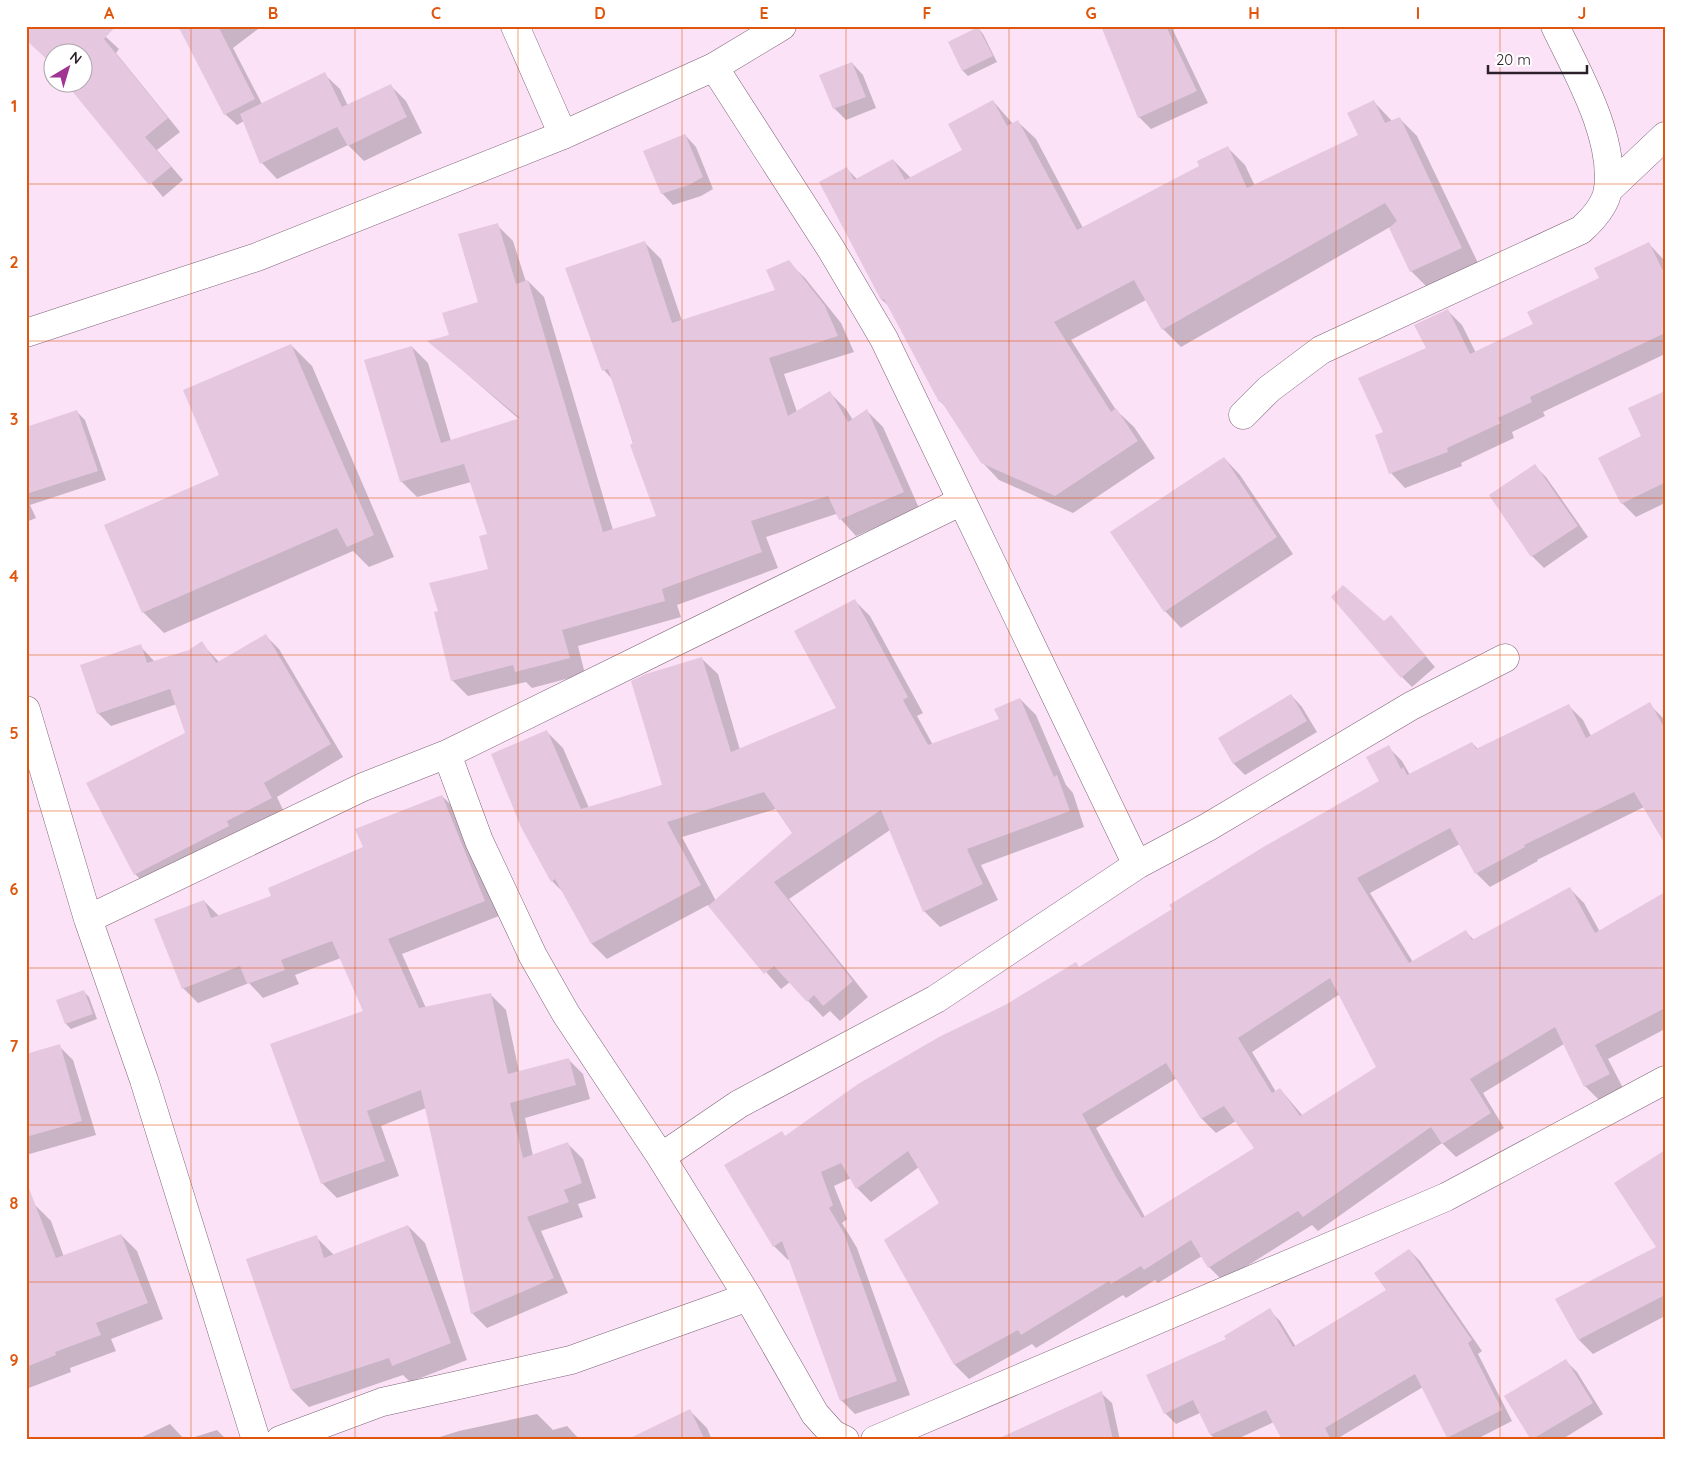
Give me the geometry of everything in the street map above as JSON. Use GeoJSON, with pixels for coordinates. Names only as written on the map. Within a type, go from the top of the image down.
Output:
{"type":"FeatureCollection","features":[{"type":"Feature","properties":{"kind":"street"},"geometry":{"type":"LineString","coordinates":[[515,26],[563,135]]}},
{"type":"Feature","properties":{"kind":"street"},"geometry":{"type":"LineString","coordinates":[[26,333],[257,257],[563,135],[714,67],[782,26]]}},
{"type":"Feature","properties":{"kind":"street"},"geometry":{"type":"LineString","coordinates":[[1555,26],[1598,119],[1606,147],[1608,190]]}},
{"type":"Feature","properties":{"kind":"street"},"geometry":{"type":"LineString","coordinates":[[714,67],[831,249],[884,339],[1137,865]]}},
{"type":"Feature","properties":{"kind":"street"},"geometry":{"type":"LineString","coordinates":[[1243,415],[1269,389],[1321,350],[1581,230],[1596,216],[1608,190],[1665,136]]}},
{"type":"Feature","properties":{"kind":"street"},"geometry":{"type":"LineString","coordinates":[[88,919],[363,787],[447,754],[962,501]]}},
{"type":"Feature","properties":{"kind":"street"},"geometry":{"type":"LineString","coordinates":[[662,1157],[739,1104],[936,999],[1137,865],[1208,827],[1411,706],[1505,658]]}},
{"type":"Feature","properties":{"kind":"street"},"geometry":{"type":"LineString","coordinates":[[26,710],[88,919],[144,1080],[256,1440]]}},
{"type":"Feature","properties":{"kind":"street"},"geometry":{"type":"LineString","coordinates":[[447,754],[479,840],[533,956],[566,1014],[662,1157],[748,1297],[815,1414],[833,1434],[845,1440]]}},
{"type":"Feature","properties":{"kind":"street"},"geometry":{"type":"LineString","coordinates":[[875,1440],[1446,1197],[1665,1080]]}},
{"type":"Feature","properties":{"kind":"street"},"geometry":{"type":"LineString","coordinates":[[280,1440],[382,1402],[571,1360],[748,1297]]}},
{"type":"Feature","properties":{"kind":"building"},"geometry":{"type":"Polygon","coordinates":[[[26,26],[116,26],[104,39],[168,118],[145,137],[171,167],[149,185],[73,92],[92,92],[92,42],[42,42],[42,55],[26,40],[26,26]]]}},
{"type":"Feature","properties":{"kind":"building"},"geometry":{"type":"Polygon","coordinates":[[[178,26],[218,26],[255,99],[224,115],[178,26]]]}},
{"type":"Feature","properties":{"kind":"building"},"geometry":{"type":"Polygon","coordinates":[[[1101,26],[1166,26],[1197,91],[1138,118],[1101,26]]]}},
{"type":"Feature","properties":{"kind":"building"},"geometry":{"type":"Polygon","coordinates":[[[978,27],[993,56],[962,71],[948,42],[978,27]]]}},
{"type":"Feature","properties":{"kind":"building"},"geometry":{"type":"Polygon","coordinates":[[[852,62],[866,97],[833,109],[819,75],[852,62]]]}},
{"type":"Feature","properties":{"kind":"building"},"geometry":{"type":"Polygon","coordinates":[[[325,72],[342,107],[391,84],[407,117],[348,146],[337,127],[260,164],[240,114],[325,72]]]}},
{"type":"Feature","properties":{"kind":"building"},"geometry":{"type":"Polygon","coordinates":[[[993,100],[1007,126],[1018,120],[1077,230],[1199,166],[1197,161],[1228,146],[1247,188],[1358,135],[1347,113],[1374,100],[1385,123],[1400,117],[1462,248],[1410,272],[1389,228],[1397,221],[1385,203],[1162,330],[1134,280],[1054,322],[1111,412],[1116,408],[1138,441],[1055,496],[981,463],[941,401],[939,402],[884,299],[881,300],[819,182],[847,167],[854,180],[893,159],[905,180],[962,150],[948,124],[993,100]]]}},
{"type":"Feature","properties":{"kind":"building"},"geometry":{"type":"Polygon","coordinates":[[[685,134],[703,177],[689,185],[661,194],[643,151],[685,134]]]}},
{"type":"Feature","properties":{"kind":"building"},"geometry":{"type":"Polygon","coordinates":[[[498,223],[516,284],[528,280],[603,532],[656,516],[630,445],[633,443],[608,369],[602,371],[565,268],[645,241],[672,323],[775,290],[766,270],[789,260],[825,306],[838,336],[769,358],[788,416],[830,391],[848,422],[867,409],[904,492],[839,520],[828,496],[751,521],[762,552],[662,589],[665,601],[562,630],[570,658],[515,672],[513,665],[451,681],[434,612],[438,611],[429,583],[488,569],[479,536],[487,534],[464,464],[400,482],[364,360],[412,346],[441,443],[520,418],[427,341],[449,335],[442,313],[478,302],[458,234],[498,223]]]}},
{"type":"Feature","properties":{"kind":"building"},"geometry":{"type":"Polygon","coordinates":[[[1649,242],[1665,275],[1665,333],[1530,397],[1532,402],[1498,418],[1501,423],[1447,448],[1448,452],[1389,474],[1375,435],[1383,432],[1358,378],[1426,348],[1414,325],[1448,309],[1470,354],[1533,324],[1527,312],[1599,278],[1594,268],[1649,242]]]}},
{"type":"Feature","properties":{"kind":"building"},"geometry":{"type":"Polygon","coordinates":[[[291,344],[374,535],[347,547],[337,528],[142,613],[104,525],[219,475],[183,390],[291,344]]]}},
{"type":"Feature","properties":{"kind":"building"},"geometry":{"type":"Polygon","coordinates":[[[1665,391],[1665,485],[1664,483],[1621,504],[1598,458],[1641,436],[1628,408],[1665,391]]]}},
{"type":"Feature","properties":{"kind":"building"},"geometry":{"type":"Polygon","coordinates":[[[77,410],[98,471],[26,494],[26,427],[77,410]]]}},
{"type":"Feature","properties":{"kind":"building"},"geometry":{"type":"Polygon","coordinates":[[[1224,457],[1277,537],[1164,612],[1110,532],[1224,457]]]}},
{"type":"Feature","properties":{"kind":"building"},"geometry":{"type":"Polygon","coordinates":[[[1535,464],[1578,526],[1531,557],[1489,495],[1535,464]]]}},
{"type":"Feature","properties":{"kind":"building"},"geometry":{"type":"Polygon","coordinates":[[[1343,585],[1384,621],[1391,615],[1426,656],[1401,678],[1331,597],[1343,585]]]}},
{"type":"Feature","properties":{"kind":"building"},"geometry":{"type":"Polygon","coordinates":[[[855,599],[908,697],[903,700],[928,745],[999,719],[994,709],[1020,698],[1054,777],[1057,775],[1070,811],[967,849],[983,884],[923,912],[881,810],[774,882],[853,981],[823,1006],[814,995],[807,1002],[774,966],[764,974],[708,906],[792,833],[764,792],[667,822],[701,885],[591,944],[555,879],[551,882],[521,827],[491,754],[547,730],[581,809],[662,785],[631,681],[646,674],[702,657],[731,752],[836,708],[794,631],[855,599]]]}},
{"type":"Feature","properties":{"kind":"building"},"geometry":{"type":"Polygon","coordinates":[[[266,634],[331,744],[264,783],[272,798],[227,821],[229,826],[134,875],[86,783],[185,733],[170,689],[97,714],[80,665],[141,644],[147,663],[189,650],[202,641],[216,663],[266,634]]]}},
{"type":"Feature","properties":{"kind":"building"},"geometry":{"type":"Polygon","coordinates":[[[1291,694],[1307,721],[1233,764],[1218,738],[1291,694]]]}},
{"type":"Feature","properties":{"kind":"building"},"geometry":{"type":"Polygon","coordinates":[[[1650,702],[1665,729],[1665,844],[1634,792],[1524,845],[1525,847],[1475,874],[1450,828],[1357,878],[1409,963],[1466,930],[1472,940],[1570,887],[1595,933],[1665,892],[1665,1008],[1595,1045],[1610,1074],[1584,1087],[1555,1027],[1470,1079],[1491,1113],[1442,1144],[1431,1127],[1303,1217],[1298,1211],[1208,1268],[1191,1240],[1144,1270],[1141,1266],[1111,1284],[1109,1281],[1021,1335],[1018,1330],[954,1365],[884,1240],[939,1203],[908,1151],[856,1189],[841,1163],[821,1172],[833,1205],[829,1208],[844,1233],[897,1381],[840,1401],[782,1241],[773,1247],[724,1165],[782,1131],[785,1136],[858,1084],[939,1037],[1005,1005],[1076,962],[1079,967],[1172,909],[1169,905],[1265,846],[1379,781],[1366,757],[1389,745],[1401,769],[1403,767],[1407,775],[1472,742],[1476,749],[1569,704],[1586,738],[1650,702]],[[1330,978],[1238,1038],[1272,1093],[1280,1088],[1300,1116],[1376,1067],[1330,978]],[[1166,1063],[1082,1114],[1117,1179],[1142,1218],[1254,1148],[1224,1106],[1201,1119],[1166,1063]]]}},
{"type":"Feature","properties":{"kind":"building"},"geometry":{"type":"Polygon","coordinates":[[[442,795],[485,901],[388,939],[419,1008],[491,993],[508,1074],[569,1058],[576,1085],[510,1103],[523,1158],[568,1142],[582,1183],[564,1190],[569,1202],[527,1217],[554,1278],[471,1314],[421,1090],[367,1111],[385,1161],[321,1184],[270,1044],[363,1011],[332,941],[281,960],[285,970],[247,984],[240,966],[182,989],[154,919],[204,900],[211,918],[271,896],[268,888],[363,847],[355,829],[442,795]]]}},
{"type":"Feature","properties":{"kind":"building"},"geometry":{"type":"Polygon","coordinates":[[[84,990],[93,1014],[65,1024],[56,1000],[84,990]]]}},
{"type":"Feature","properties":{"kind":"building"},"geometry":{"type":"Polygon","coordinates":[[[60,1044],[82,1121],[26,1137],[26,1054],[60,1044]]]}},
{"type":"Feature","properties":{"kind":"building"},"geometry":{"type":"Polygon","coordinates":[[[1665,1150],[1665,1295],[1578,1340],[1555,1299],[1656,1247],[1614,1183],[1665,1150]]]}},
{"type":"Feature","properties":{"kind":"building"},"geometry":{"type":"Polygon","coordinates":[[[28,1186],[56,1258],[121,1234],[148,1303],[96,1323],[101,1335],[55,1352],[56,1355],[26,1367],[26,1187],[28,1186]]]}},
{"type":"Feature","properties":{"kind":"building"},"geometry":{"type":"Polygon","coordinates":[[[408,1225],[451,1343],[392,1366],[389,1358],[291,1390],[246,1259],[317,1235],[324,1258],[408,1225]]]}},
{"type":"Feature","properties":{"kind":"building"},"geometry":{"type":"Polygon","coordinates":[[[1409,1249],[1472,1340],[1468,1343],[1502,1410],[1447,1438],[1415,1374],[1325,1428],[1331,1440],[1282,1440],[1266,1410],[1210,1435],[1193,1400],[1164,1414],[1146,1375],[1226,1339],[1224,1336],[1270,1308],[1293,1347],[1386,1290],[1374,1273],[1409,1249]]]}},
{"type":"Feature","properties":{"kind":"building"},"geometry":{"type":"Polygon","coordinates":[[[1566,1359],[1593,1403],[1531,1440],[1504,1396],[1566,1359]]]}},
{"type":"Feature","properties":{"kind":"building"},"geometry":{"type":"Polygon","coordinates":[[[1102,1391],[1113,1440],[995,1440],[1102,1391]]]}},
{"type":"Feature","properties":{"kind":"building"},"geometry":{"type":"Polygon","coordinates":[[[690,1409],[705,1440],[626,1440],[690,1409]]]}}]}
